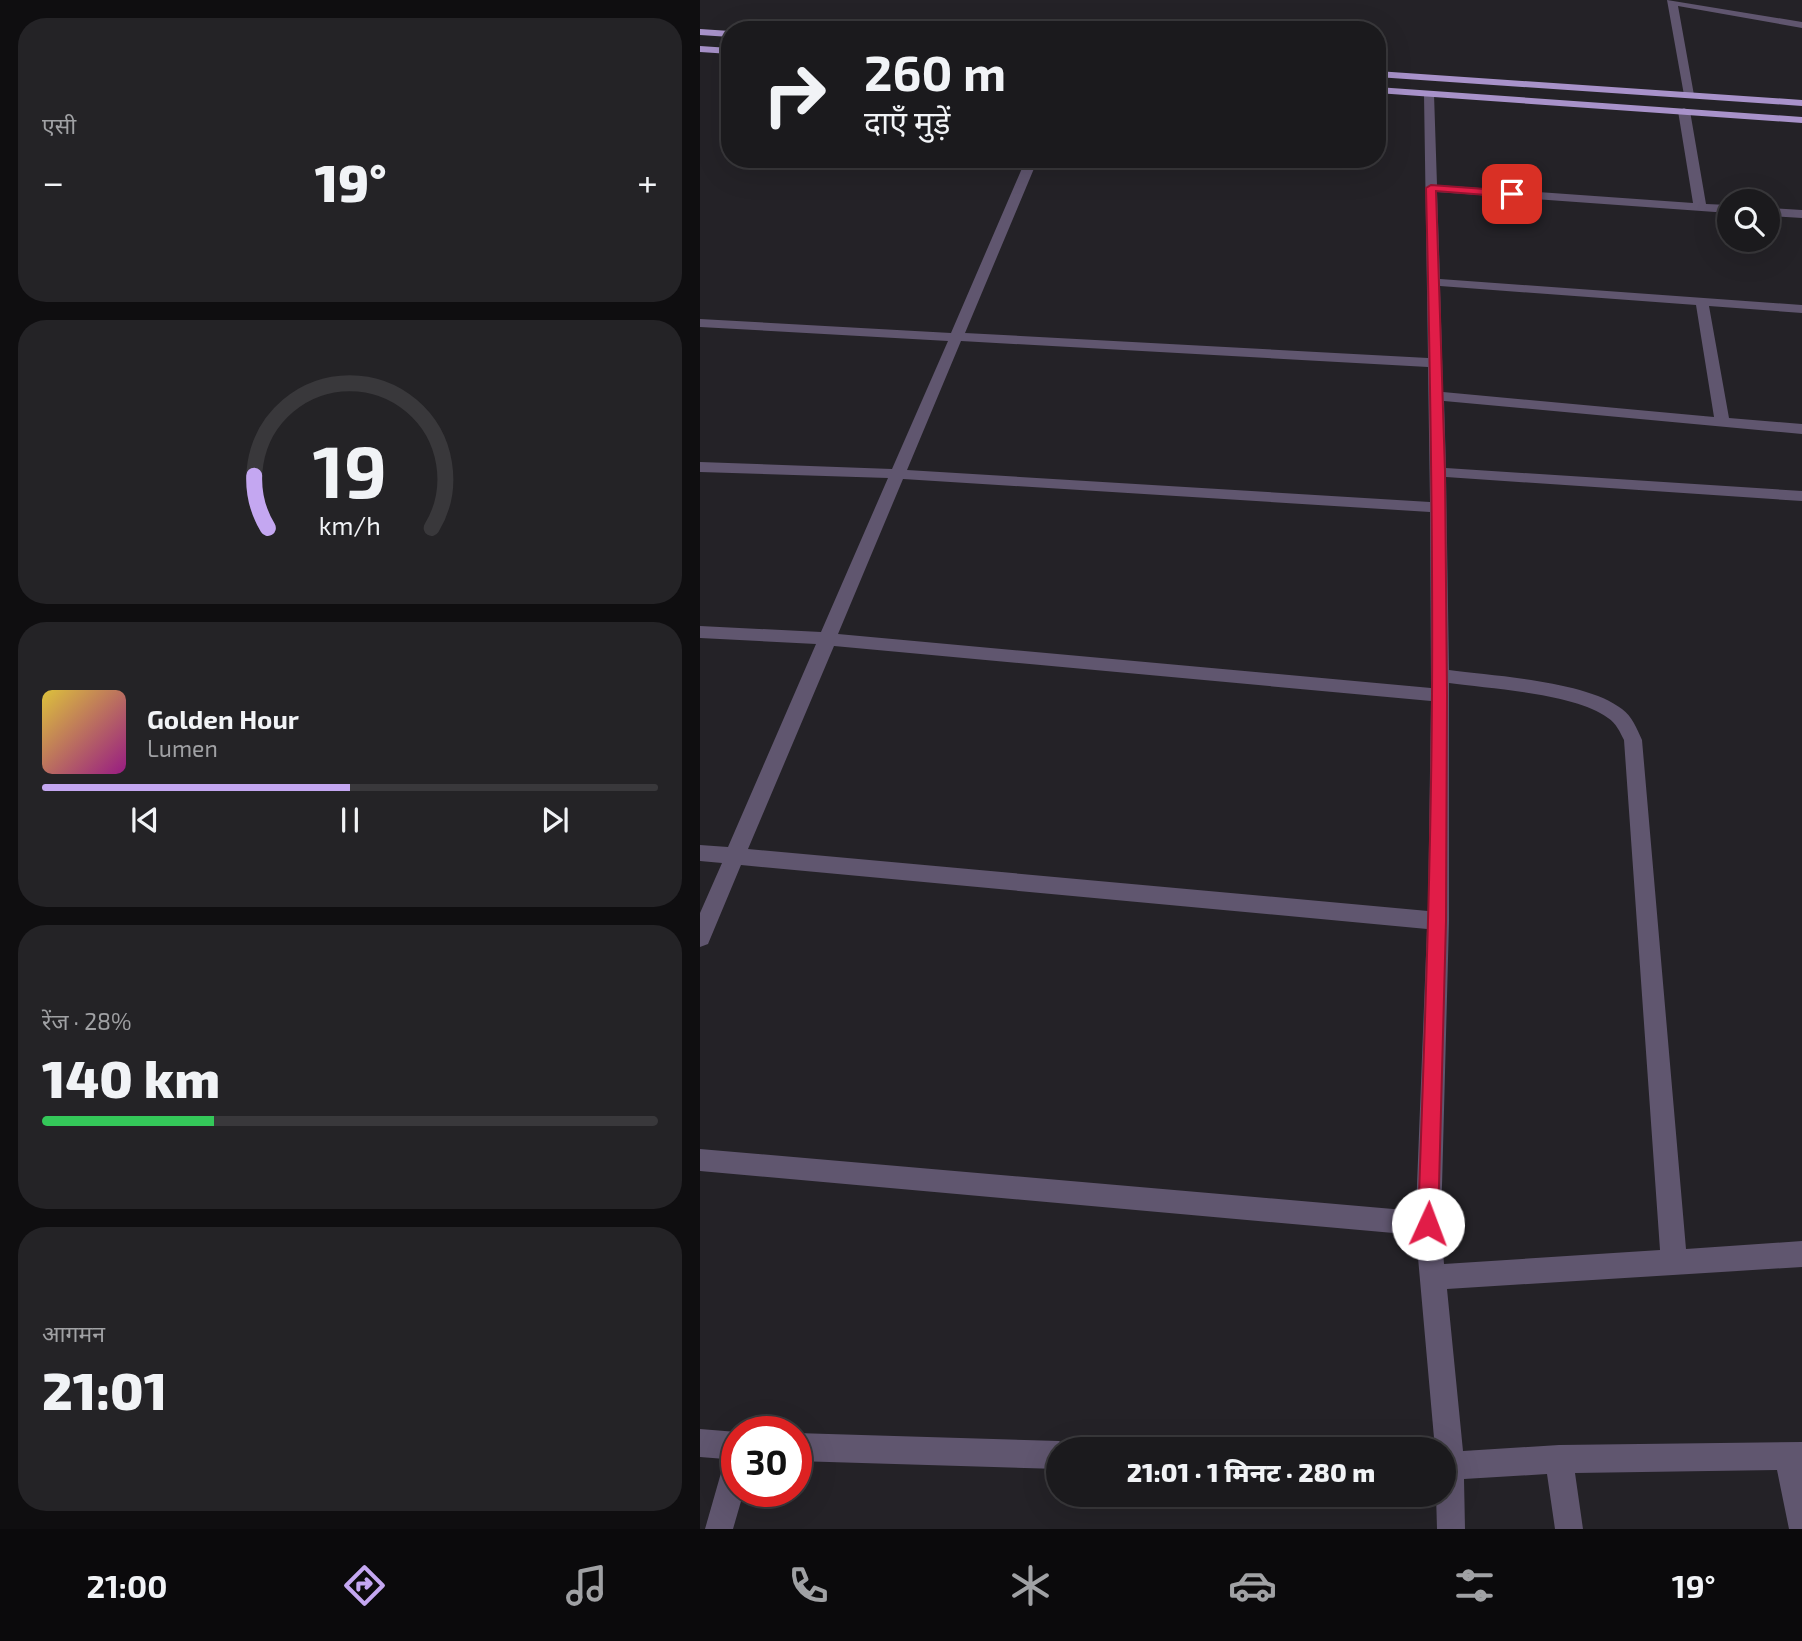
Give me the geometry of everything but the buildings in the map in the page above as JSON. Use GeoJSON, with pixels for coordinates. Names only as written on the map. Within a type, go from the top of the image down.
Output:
{"type":"FeatureCollection","features":[{"type":"Feature","properties":{"kind":"highway"},"geometry":{"type":"LineString","coordinates":[[700,32],[721,33]]}},
{"type":"Feature","properties":{"kind":"highway"},"geometry":{"type":"LineString","coordinates":[[700,49],[721,50]]}},
{"type":"Feature","properties":{"kind":"highway"},"geometry":{"type":"LineString","coordinates":[[1386,75],[1802,103]]}},
{"type":"Feature","properties":{"kind":"highway"},"geometry":{"type":"LineString","coordinates":[[1386,91],[1802,120]]}},
{"type":"Feature","properties":{"kind":"street"},"geometry":{"type":"LineString","coordinates":[[1689,95],[1672,1],[1802,24]]}},
{"type":"Feature","properties":{"kind":"street"},"geometry":{"type":"LineString","coordinates":[[1429,94],[1438,471],[1436,507],[1439,685],[1437,921],[1428,1224],[1445,1437]]}},
{"type":"Feature","properties":{"kind":"street"},"geometry":{"type":"LineString","coordinates":[[1684,111],[1700,207]]}},
{"type":"Feature","properties":{"kind":"street"},"geometry":{"type":"LineString","coordinates":[[700,937],[737,856],[1028,168]]}},
{"type":"Feature","properties":{"kind":"street"},"geometry":{"type":"LineString","coordinates":[[1431,188],[1717,208]]}},
{"type":"Feature","properties":{"kind":"street"},"geometry":{"type":"LineString","coordinates":[[1780,213],[1802,214]]}},
{"type":"Feature","properties":{"kind":"street"},"geometry":{"type":"LineString","coordinates":[[1433,282],[1802,309]]}},
{"type":"Feature","properties":{"kind":"street"},"geometry":{"type":"LineString","coordinates":[[1702,302],[1722,422]]}},
{"type":"Feature","properties":{"kind":"street"},"geometry":{"type":"LineString","coordinates":[[700,324],[1434,363]]}},
{"type":"Feature","properties":{"kind":"street"},"geometry":{"type":"LineString","coordinates":[[1435,396],[1802,429]]}},
{"type":"Feature","properties":{"kind":"street"},"geometry":{"type":"LineString","coordinates":[[700,467],[899,474],[1436,507]]}},
{"type":"Feature","properties":{"kind":"street"},"geometry":{"type":"LineString","coordinates":[[1438,471],[1802,496]]}},
{"type":"Feature","properties":{"kind":"street"},"geometry":{"type":"LineString","coordinates":[[700,632],[829,639],[1439,685],[1577,698],[1609,709],[1620,716],[1633,740],[1674,1263]]}},
{"type":"Feature","properties":{"kind":"street"},"geometry":{"type":"LineString","coordinates":[[700,853],[1437,921]]}},
{"type":"Feature","properties":{"kind":"street"},"geometry":{"type":"LineString","coordinates":[[700,1160],[1428,1224]]}},
{"type":"Feature","properties":{"kind":"street"},"geometry":{"type":"LineString","coordinates":[[1434,1277],[1802,1254]]}},
{"type":"Feature","properties":{"kind":"street"},"geometry":{"type":"LineString","coordinates":[[700,1443],[721,1445]]}},
{"type":"Feature","properties":{"kind":"street"},"geometry":{"type":"LineString","coordinates":[[812,1447],[1046,1455]]}},
{"type":"Feature","properties":{"kind":"street"},"geometry":{"type":"LineString","coordinates":[[1456,1465],[1550,1459],[1795,1455],[1802,1525]]}},
{"type":"Feature","properties":{"kind":"street"},"geometry":{"type":"LineString","coordinates":[[1550,1459],[1569,1529]]}},
{"type":"Feature","properties":{"kind":"street"},"geometry":{"type":"LineString","coordinates":[[719,1529],[725,1507]]}},
{"type":"Feature","properties":{"kind":"street"},"geometry":{"type":"LineString","coordinates":[[1450,1507],[1451,1529]]}},
{"type":"Feature","properties":{"kind":"route"},"geometry":{"type":"LineString","coordinates":[[1428,1224],[1437,921],[1440,695],[1431,188],[1512,194]]}}]}
